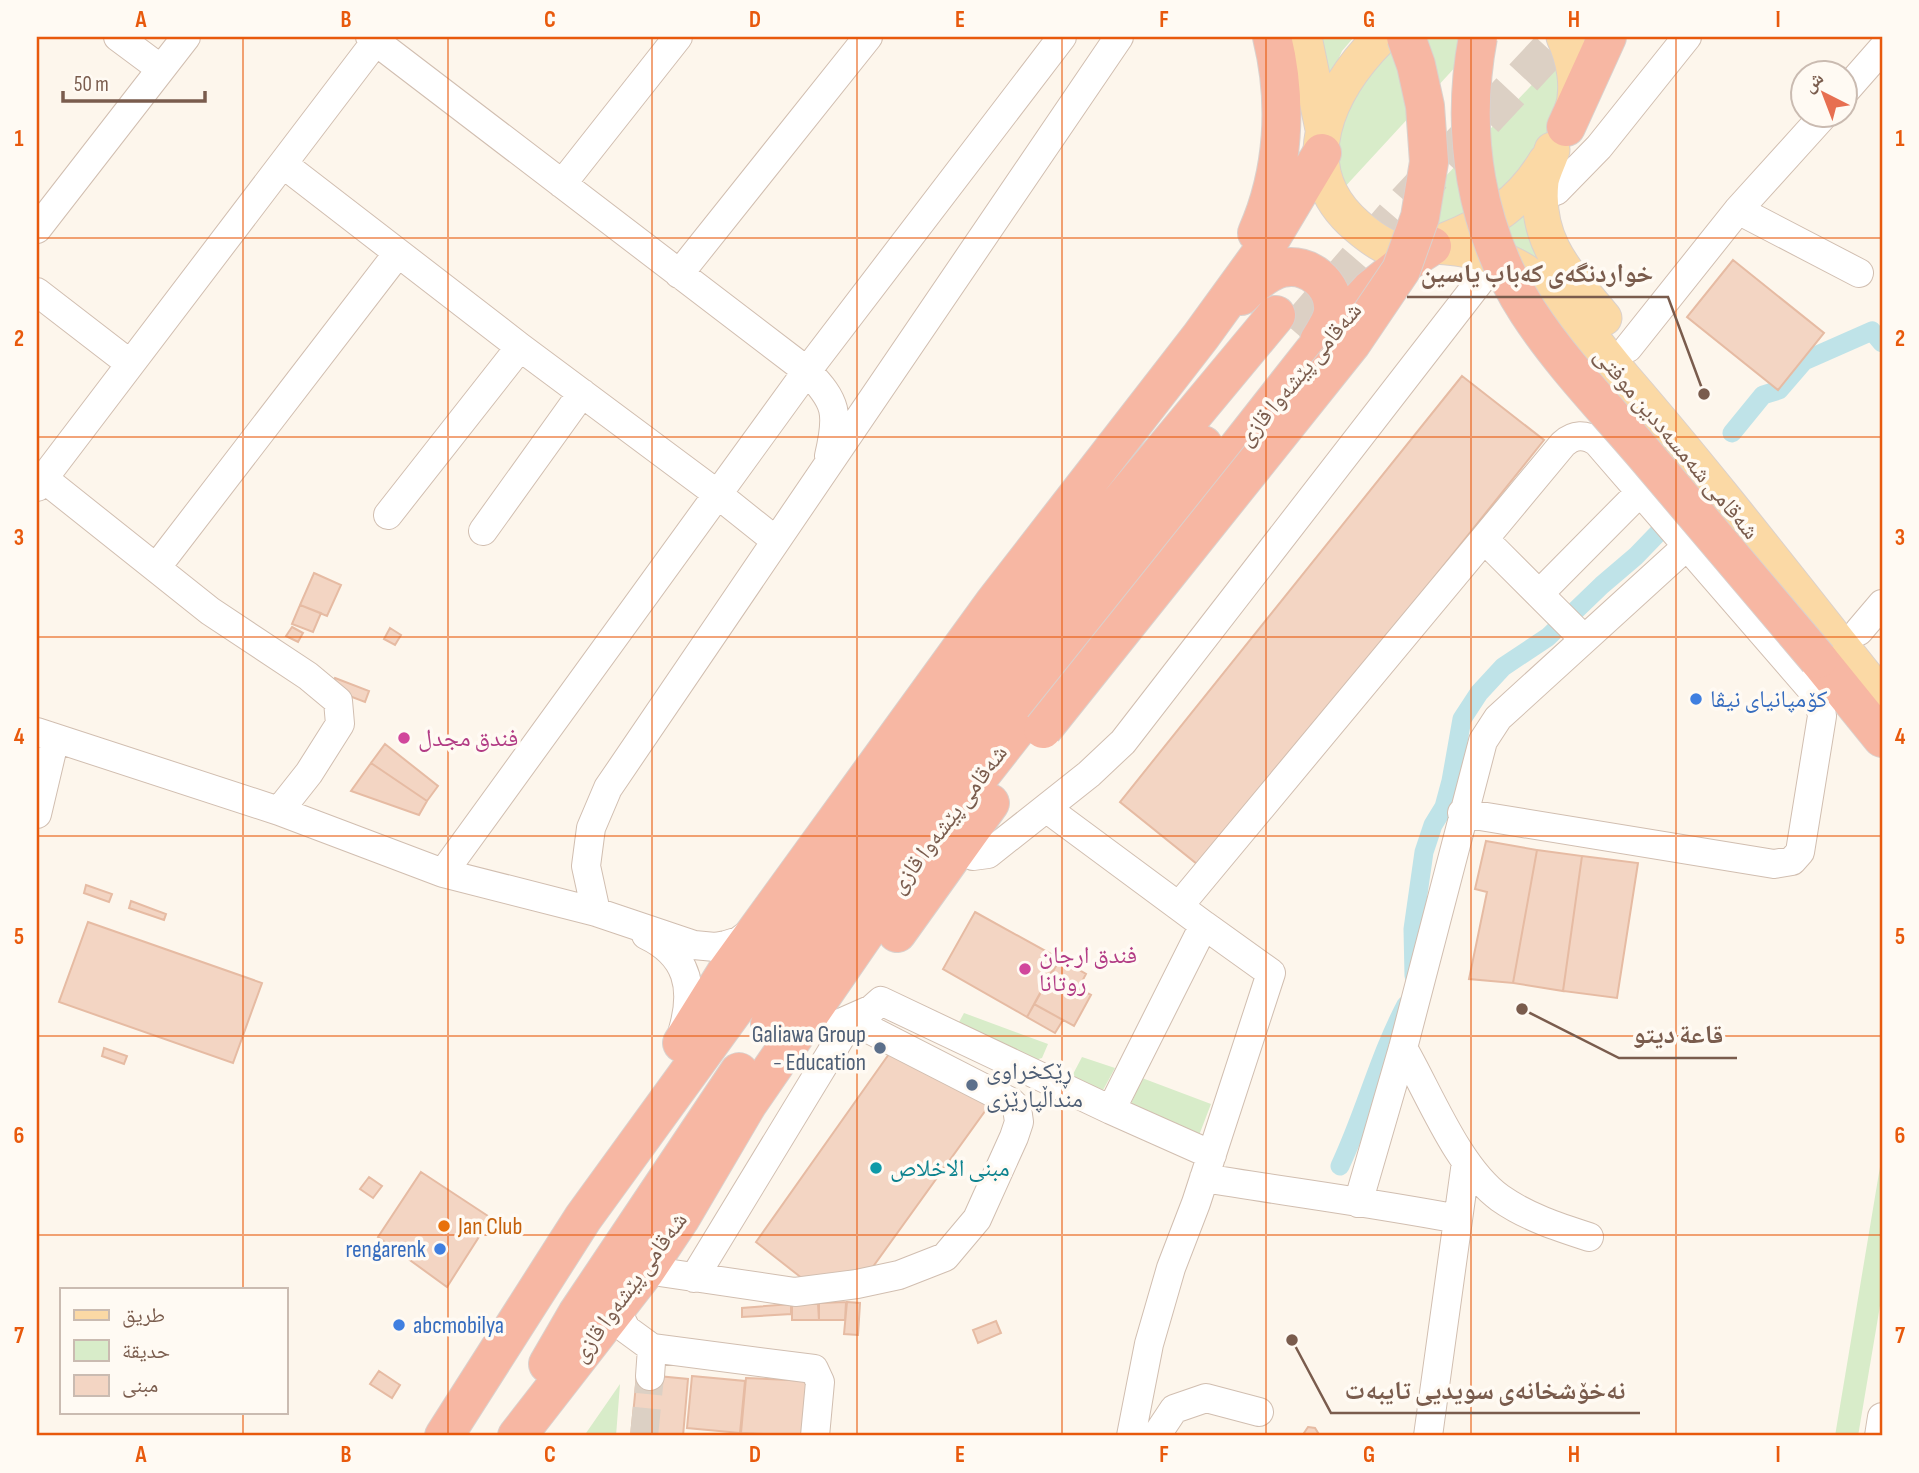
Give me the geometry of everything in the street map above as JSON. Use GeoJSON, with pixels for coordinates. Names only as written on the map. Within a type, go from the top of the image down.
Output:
{"type":"FeatureCollection","features":[{"type":"Feature","properties":{"kind":"highway"},"geometry":{"type":"LineString","coordinates":[[1170,376],[1240,268],[1262,222],[1269,199],[1275,177],[1282,116],[1279,73],[1272,37]]}},
{"type":"Feature","properties":{"kind":"highway"},"geometry":{"type":"LineString","coordinates":[[680,1219],[839,1024],[957,848],[1043,729],[1334,365],[1401,270],[1420,217],[1429,162],[1425,106],[1416,65],[1406,37]]}},
{"type":"Feature","properties":{"kind":"highway"},"geometry":{"type":"LineString","coordinates":[[1478,37],[1470,110],[1474,168],[1489,233],[1512,286],[1553,346],[1882,738]]}},
{"type":"Feature","properties":{"kind":"highway","name":"شەقامی پێشەوا قازی"},"geometry":{"type":"LineString","coordinates":[[1559,139],[1607,37]]}},
{"type":"Feature","properties":{"kind":"highway","name":"شەقامی پێشەوا قازی"},"geometry":{"type":"LineString","coordinates":[[444,1436],[583,1218],[673,1059],[725,974],[994,603],[1201,336],[1267,245],[1322,141]]}},
{"type":"Feature","properties":{"kind":"highway","name":"شەقامی پێشەوا قازی"},"geometry":{"type":"LineString","coordinates":[[583,1218],[845,857],[1031,611],[1295,333],[1370,290],[1399,267],[1433,246]]}},
{"type":"Feature","properties":{"kind":"highway"},"geometry":{"type":"LineString","coordinates":[[1201,336],[1246,292],[1269,274],[1281,268],[1294,267],[1318,276],[1332,299],[1333,313],[1295,333]]}},
{"type":"Feature","properties":{"kind":"highway","name":"شەقامی پێشەوا قازی"},"geometry":{"type":"LineString","coordinates":[[517,1436],[646,1270],[680,1219],[747,1105],[928,842],[1295,333]]}},
{"type":"Feature","properties":{"kind":"highway","name":"شەقامی پێشەوا قازی"},"geometry":{"type":"LineString","coordinates":[[508,1436],[576,1314],[870,875],[1064,619],[1295,333]]}},
{"type":"Feature","properties":{"kind":"main road"},"geometry":{"type":"LineString","coordinates":[[1304,37],[1322,141]]}},
{"type":"Feature","properties":{"kind":"main road","name":"شەقامی پێشەوا قازی"},"geometry":{"type":"LineString","coordinates":[[1381,37],[1351,71],[1329,108],[1322,141],[1322,173],[1329,191],[1342,211],[1361,230],[1376,241],[1414,252],[1478,228],[1501,212],[1537,176],[1559,139],[1574,106],[1574,67],[1564,37]]}},
{"type":"Feature","properties":{"kind":"main road","name":"شەقامی شەمسەددین موفتی"},"geometry":{"type":"LineString","coordinates":[[1559,139],[1541,178],[1545,236],[1556,258],[1882,660]]}},
{"type":"Feature","properties":{"kind":"main road","name":"شەقامی شەمسەددین موفتی"},"geometry":{"type":"LineString","coordinates":[[1433,246],[1480,251],[1522,270],[1556,298],[1709,478],[1882,697]]}},
{"type":"Feature","properties":{"kind":"street"},"geometry":{"type":"LineString","coordinates":[[118,37],[161,69]]}},
{"type":"Feature","properties":{"kind":"street"},"geometry":{"type":"LineString","coordinates":[[37,229],[186,37]]}},
{"type":"Feature","properties":{"kind":"street"},"geometry":{"type":"LineString","coordinates":[[562,184],[678,37]]}},
{"type":"Feature","properties":{"kind":"street"},"geometry":{"type":"LineString","coordinates":[[679,274],[868,37]]}},
{"type":"Feature","properties":{"kind":"street"},"geometry":{"type":"LineString","coordinates":[[443,873],[716,493],[1062,37]]}},
{"type":"Feature","properties":{"kind":"street"},"geometry":{"type":"LineString","coordinates":[[596,912],[586,866],[591,828],[608,788],[1119,37]]}},
{"type":"Feature","properties":{"kind":"street"},"geometry":{"type":"LineString","coordinates":[[1541,194],[1556,191],[1599,147],[1687,37]]}},
{"type":"Feature","properties":{"kind":"street"},"geometry":{"type":"LineString","coordinates":[[279,811],[309,773],[340,724],[338,701],[308,676],[210,611],[40,483],[283,164],[373,39],[807,371],[826,391],[834,411],[835,432],[827,466]]}},
{"type":"Feature","properties":{"kind":"street"},"geometry":{"type":"LineString","coordinates":[[1860,74],[1882,49]]}},
{"type":"Feature","properties":{"kind":"street"},"geometry":{"type":"LineString","coordinates":[[1628,348],[1738,210],[1810,130]]}},
{"type":"Feature","properties":{"kind":"street"},"geometry":{"type":"LineString","coordinates":[[283,164],[776,541]]}},
{"type":"Feature","properties":{"kind":"street"},"geometry":{"type":"LineString","coordinates":[[1738,210],[1859,273]]}},
{"type":"Feature","properties":{"kind":"street"},"geometry":{"type":"LineString","coordinates":[[156,568],[398,253]]}},
{"type":"Feature","properties":{"kind":"street"},"geometry":{"type":"LineString","coordinates":[[957,848],[973,856],[988,854],[1101,764],[1123,742],[1497,259]]}},
{"type":"Feature","properties":{"kind":"street"},"geometry":{"type":"LineString","coordinates":[[37,292],[129,363]]}},
{"type":"Feature","properties":{"kind":"street"},"geometry":{"type":"LineString","coordinates":[[388,515],[520,347]]}},
{"type":"Feature","properties":{"kind":"street"},"geometry":{"type":"LineString","coordinates":[[483,531],[582,393]]}},
{"type":"Feature","properties":{"kind":"street"},"geometry":{"type":"LineString","coordinates":[[1179,906],[1568,440],[1580,436],[1597,442],[1815,692],[1821,704],[1822,716],[1802,846],[1797,857],[1786,864],[1774,864],[1462,813]]}},
{"type":"Feature","properties":{"kind":"street"},"geometry":{"type":"LineString","coordinates":[[1539,594],[1640,492]]}},
{"type":"Feature","properties":{"kind":"street"},"geometry":{"type":"LineString","coordinates":[[1358,1203],[1404,1048],[1478,753],[1489,729],[1688,545]]}},
{"type":"Feature","properties":{"kind":"street"},"geometry":{"type":"LineString","coordinates":[[1495,550],[1584,639]]}},
{"type":"Feature","properties":{"kind":"street"},"geometry":{"type":"LineString","coordinates":[[1859,631],[1882,604]]}},
{"type":"Feature","properties":{"kind":"street"},"geometry":{"type":"LineString","coordinates":[[37,814],[46,735],[279,811],[443,873],[596,912],[694,945],[715,947],[739,941],[762,923]]}},
{"type":"Feature","properties":{"kind":"street"},"geometry":{"type":"LineString","coordinates":[[1046,808],[1271,973],[1208,1166],[1171,1268],[1149,1344],[1131,1436]]}},
{"type":"Feature","properties":{"kind":"street"},"geometry":{"type":"LineString","coordinates":[[596,912],[652,938],[671,954],[681,967],[690,993],[688,1014],[673,1059]]}},
{"type":"Feature","properties":{"kind":"street"},"geometry":{"type":"LineString","coordinates":[[1111,1110],[1204,925]]}},
{"type":"Feature","properties":{"kind":"street"},"geometry":{"type":"LineString","coordinates":[[694,1279],[839,1024],[881,1001],[1111,1110],[1208,1166],[1358,1203],[1458,1219]]}},
{"type":"Feature","properties":{"kind":"street"},"geometry":{"type":"LineString","coordinates":[[646,1270],[795,1292],[857,1284],[899,1275],[945,1257],[977,1219],[1014,1137],[1019,1122],[1017,1108],[1011,1102],[839,1024]]}},
{"type":"Feature","properties":{"kind":"street"},"geometry":{"type":"LineString","coordinates":[[1404,1048],[1466,1162],[1490,1189],[1512,1205],[1551,1224],[1589,1237]]}},
{"type":"Feature","properties":{"kind":"street"},"geometry":{"type":"LineString","coordinates":[[1428,1436],[1466,1162]]}},
{"type":"Feature","properties":{"kind":"street"},"geometry":{"type":"LineString","coordinates":[[620,1304],[620,1317],[626,1329],[651,1362],[810,1367],[818,1373],[820,1382],[815,1436]]}},
{"type":"Feature","properties":{"kind":"street"},"geometry":{"type":"LineString","coordinates":[[1156,1436],[1174,1409],[1206,1398],[1259,1412]]}},
{"type":"Feature","properties":{"kind":"street"},"geometry":{"type":"LineString","coordinates":[[1879,1436],[1882,1417]]}},
{"type":"Feature","properties":{"kind":"green space"},"geometry":{"type":"Polygon","coordinates":[[[1317,37],[1354,37],[1342,51],[1326,87],[1317,37]]]}},
{"type":"Feature","properties":{"kind":"green space"},"geometry":{"type":"Polygon","coordinates":[[[1398,37],[1483,37],[1342,190],[1335,138],[1342,110],[1398,37]]]}},
{"type":"Feature","properties":{"kind":"green space"},"geometry":{"type":"Polygon","coordinates":[[[1560,55],[1558,112],[1541,145],[1516,176],[1490,201],[1438,228],[1394,231],[1560,55]]]}},
{"type":"Feature","properties":{"kind":"green space"},"geometry":{"type":"Polygon","coordinates":[[[1530,203],[1560,277],[1506,251],[1508,221],[1530,203]]]}},
{"type":"Feature","properties":{"kind":"green space"},"geometry":{"type":"Polygon","coordinates":[[[964,1013],[1048,1044],[1042,1058],[1035,1060],[958,1024],[964,1013]]]}},
{"type":"Feature","properties":{"kind":"green space"},"geometry":{"type":"Polygon","coordinates":[[[1082,1057],[1115,1068],[1102,1092],[1071,1078],[1082,1057]]]}},
{"type":"Feature","properties":{"kind":"green space"},"geometry":{"type":"Polygon","coordinates":[[[1142,1078],[1211,1104],[1198,1138],[1130,1106],[1142,1078]]]}},
{"type":"Feature","properties":{"kind":"green space"},"geometry":{"type":"Polygon","coordinates":[[[1882,1155],[1882,1294],[1858,1436],[1835,1436],[1882,1155]]]}},
{"type":"Feature","properties":{"kind":"green space"},"geometry":{"type":"Polygon","coordinates":[[[620,1384],[616,1436],[584,1436],[620,1384]]]}},
{"type":"Feature","properties":{"kind":"building"},"geometry":{"type":"Polygon","coordinates":[[[1733,260],[1824,333],[1778,390],[1687,317],[1733,260]]]}},
{"type":"Feature","properties":{"kind":"building"},"geometry":{"type":"Polygon","coordinates":[[[1462,376],[1544,440],[1202,868],[1120,802],[1462,376]]]}},
{"type":"Feature","properties":{"kind":"building"},"geometry":{"type":"Polygon","coordinates":[[[314,573],[341,585],[327,616],[300,605],[314,573]]]}},
{"type":"Feature","properties":{"kind":"building"},"geometry":{"type":"Polygon","coordinates":[[[300,605],[321,613],[313,632],[292,624],[300,605]]]}},
{"type":"Feature","properties":{"kind":"building"},"geometry":{"type":"Polygon","coordinates":[[[292,627],[303,633],[298,642],[286,636],[292,627]]]}},
{"type":"Feature","properties":{"kind":"building"},"geometry":{"type":"Polygon","coordinates":[[[390,628],[401,635],[395,645],[384,639],[390,628]]]}},
{"type":"Feature","properties":{"kind":"building"},"geometry":{"type":"Polygon","coordinates":[[[335,678],[369,691],[365,702],[331,689],[335,678]]]}},
{"type":"Feature","properties":{"kind":"building"},"geometry":{"type":"Polygon","coordinates":[[[385,744],[438,786],[427,801],[371,763],[385,744]]]}},
{"type":"Feature","properties":{"kind":"building"},"geometry":{"type":"Polygon","coordinates":[[[371,763],[427,801],[419,815],[351,791],[371,763]]]}},
{"type":"Feature","properties":{"kind":"building"},"geometry":{"type":"Polygon","coordinates":[[[1486,841],[1537,850],[1513,983],[1469,979],[1487,892],[1475,889],[1486,841]]]}},
{"type":"Feature","properties":{"kind":"building"},"geometry":{"type":"Polygon","coordinates":[[[1537,850],[1582,856],[1563,991],[1513,983],[1537,850]]]}},
{"type":"Feature","properties":{"kind":"building"},"geometry":{"type":"Polygon","coordinates":[[[1582,856],[1638,863],[1617,998],[1563,991],[1582,856]]]}},
{"type":"Feature","properties":{"kind":"building"},"geometry":{"type":"Polygon","coordinates":[[[86,885],[112,894],[109,902],[84,893],[86,885]]]}},
{"type":"Feature","properties":{"kind":"building"},"geometry":{"type":"Polygon","coordinates":[[[131,901],[166,914],[164,920],[129,908],[131,901]]]}},
{"type":"Feature","properties":{"kind":"building"},"geometry":{"type":"Polygon","coordinates":[[[975,912],[1060,959],[1027,1017],[943,969],[975,912]]]}},
{"type":"Feature","properties":{"kind":"building"},"geometry":{"type":"Polygon","coordinates":[[[88,922],[262,983],[233,1063],[59,1002],[88,922]]]}},
{"type":"Feature","properties":{"kind":"building"},"geometry":{"type":"Polygon","coordinates":[[[1060,959],[1086,974],[1078,989],[1051,973],[1060,959]]]}},
{"type":"Feature","properties":{"kind":"building"},"geometry":{"type":"Polygon","coordinates":[[[1051,973],[1091,995],[1074,1026],[1034,1004],[1051,973]]]}},
{"type":"Feature","properties":{"kind":"building"},"geometry":{"type":"Polygon","coordinates":[[[1034,1004],[1063,1020],[1055,1033],[1027,1017],[1034,1004]]]}},
{"type":"Feature","properties":{"kind":"building","name":"مبنى الاخلاص"},"geometry":{"type":"Polygon","coordinates":[[[901,1037],[998,1093],[872,1268],[803,1279],[756,1242],[901,1037]]]}},
{"type":"Feature","properties":{"kind":"building"},"geometry":{"type":"Polygon","coordinates":[[[104,1048],[127,1056],[124,1064],[102,1056],[104,1048]]]}},
{"type":"Feature","properties":{"kind":"building"},"geometry":{"type":"Polygon","coordinates":[[[421,1172],[491,1218],[447,1287],[378,1237],[421,1172]]]}},
{"type":"Feature","properties":{"kind":"building"},"geometry":{"type":"Polygon","coordinates":[[[369,1177],[382,1186],[373,1198],[360,1189],[369,1177]]]}},
{"type":"Feature","properties":{"kind":"building"},"geometry":{"type":"Polygon","coordinates":[[[846,1302],[845,1320],[819,1320],[819,1303],[846,1302]]]}},
{"type":"Feature","properties":{"kind":"building"},"geometry":{"type":"Polygon","coordinates":[[[847,1302],[860,1303],[858,1335],[844,1334],[847,1302]]]}},
{"type":"Feature","properties":{"kind":"building"},"geometry":{"type":"Polygon","coordinates":[[[791,1304],[791,1314],[742,1317],[742,1308],[791,1304]]]}},
{"type":"Feature","properties":{"kind":"building"},"geometry":{"type":"Polygon","coordinates":[[[792,1304],[818,1304],[819,1320],[792,1320],[792,1304]]]}},
{"type":"Feature","properties":{"kind":"building"},"geometry":{"type":"Polygon","coordinates":[[[996,1321],[1001,1333],[978,1343],[973,1330],[996,1321]]]}},
{"type":"Feature","properties":{"kind":"building"},"geometry":{"type":"Polygon","coordinates":[[[379,1371],[400,1385],[392,1398],[370,1384],[379,1371]]]}},
{"type":"Feature","properties":{"kind":"building"},"geometry":{"type":"Polygon","coordinates":[[[637,1374],[688,1379],[683,1436],[631,1436],[637,1374]]]}},
{"type":"Feature","properties":{"kind":"building"},"geometry":{"type":"Polygon","coordinates":[[[692,1376],[745,1381],[740,1433],[687,1428],[692,1376]]]}},
{"type":"Feature","properties":{"kind":"building"},"geometry":{"type":"Polygon","coordinates":[[[746,1378],[812,1381],[806,1436],[741,1433],[746,1378]]]}},
{"type":"Feature","properties":{"kind":"building"},"geometry":{"type":"Polygon","coordinates":[[[1308,1427],[1315,1428],[1320,1436],[1302,1436],[1308,1427]]]}},
{"type":"Feature","properties":{"kind":"waterway"},"geometry":{"type":"LineString","coordinates":[[1732,433],[1763,395],[1779,390],[1804,361],[1872,331],[1882,343]]}},
{"type":"Feature","properties":{"kind":"waterway"},"geometry":{"type":"LineString","coordinates":[[1414,976],[1413,929],[1424,852],[1433,825],[1444,807],[1462,719],[1479,693],[1503,667],[1548,637],[1662,529]]}},
{"type":"Feature","properties":{"kind":"waterway"},"geometry":{"type":"LineString","coordinates":[[1340,1166],[1406,1005]]}},
{"type":"Feature","properties":{"kind":"tunnel"},"geometry":{"type":"LineString","coordinates":[[1295,332],[1408,201],[1561,37]]}},
{"type":"Feature","properties":{"kind":"tunnel"},"geometry":{"type":"LineString","coordinates":[[644,1436],[650,1376]]}},
{"type":"Feature","properties":{"kind":"place","name":"خواردنگەی کەباب یاسین"},"geometry":{"type":"Point","coordinates":[1704,394]}},
{"type":"Feature","properties":{"kind":"place","name":"کۆمپانیای نیڤا"},"geometry":{"type":"Point","coordinates":[1696,699]}},
{"type":"Feature","properties":{"kind":"place","name":"فندق مجدل"},"geometry":{"type":"Point","coordinates":[404,738]}},
{"type":"Feature","properties":{"kind":"place","name":"فندق ارجان روتانا"},"geometry":{"type":"Point","coordinates":[1025,969]}},
{"type":"Feature","properties":{"kind":"place","name":"قاعة ديتو"},"geometry":{"type":"Point","coordinates":[1522,1009]}},
{"type":"Feature","properties":{"kind":"place","name":"Galiawa Group - Education"},"geometry":{"type":"Point","coordinates":[880,1048]}},
{"type":"Feature","properties":{"kind":"place","name":"ڕێکخراوی منداڵپارێزی"},"geometry":{"type":"Point","coordinates":[972,1085]}},
{"type":"Feature","properties":{"kind":"place","name":"مبنى الاخلاص"},"geometry":{"type":"Point","coordinates":[876,1168]}},
{"type":"Feature","properties":{"kind":"place","name":"Jan Club"},"geometry":{"type":"Point","coordinates":[444,1226]}},
{"type":"Feature","properties":{"kind":"place","name":"rengarenk"},"geometry":{"type":"Point","coordinates":[440,1249]}},
{"type":"Feature","properties":{"kind":"place","name":"abcmobilya"},"geometry":{"type":"Point","coordinates":[399,1325]}},
{"type":"Feature","properties":{"kind":"place","name":"نەخۆشخانەی سویدیی تایبەت"},"geometry":{"type":"Point","coordinates":[1292,1340]}}]}
